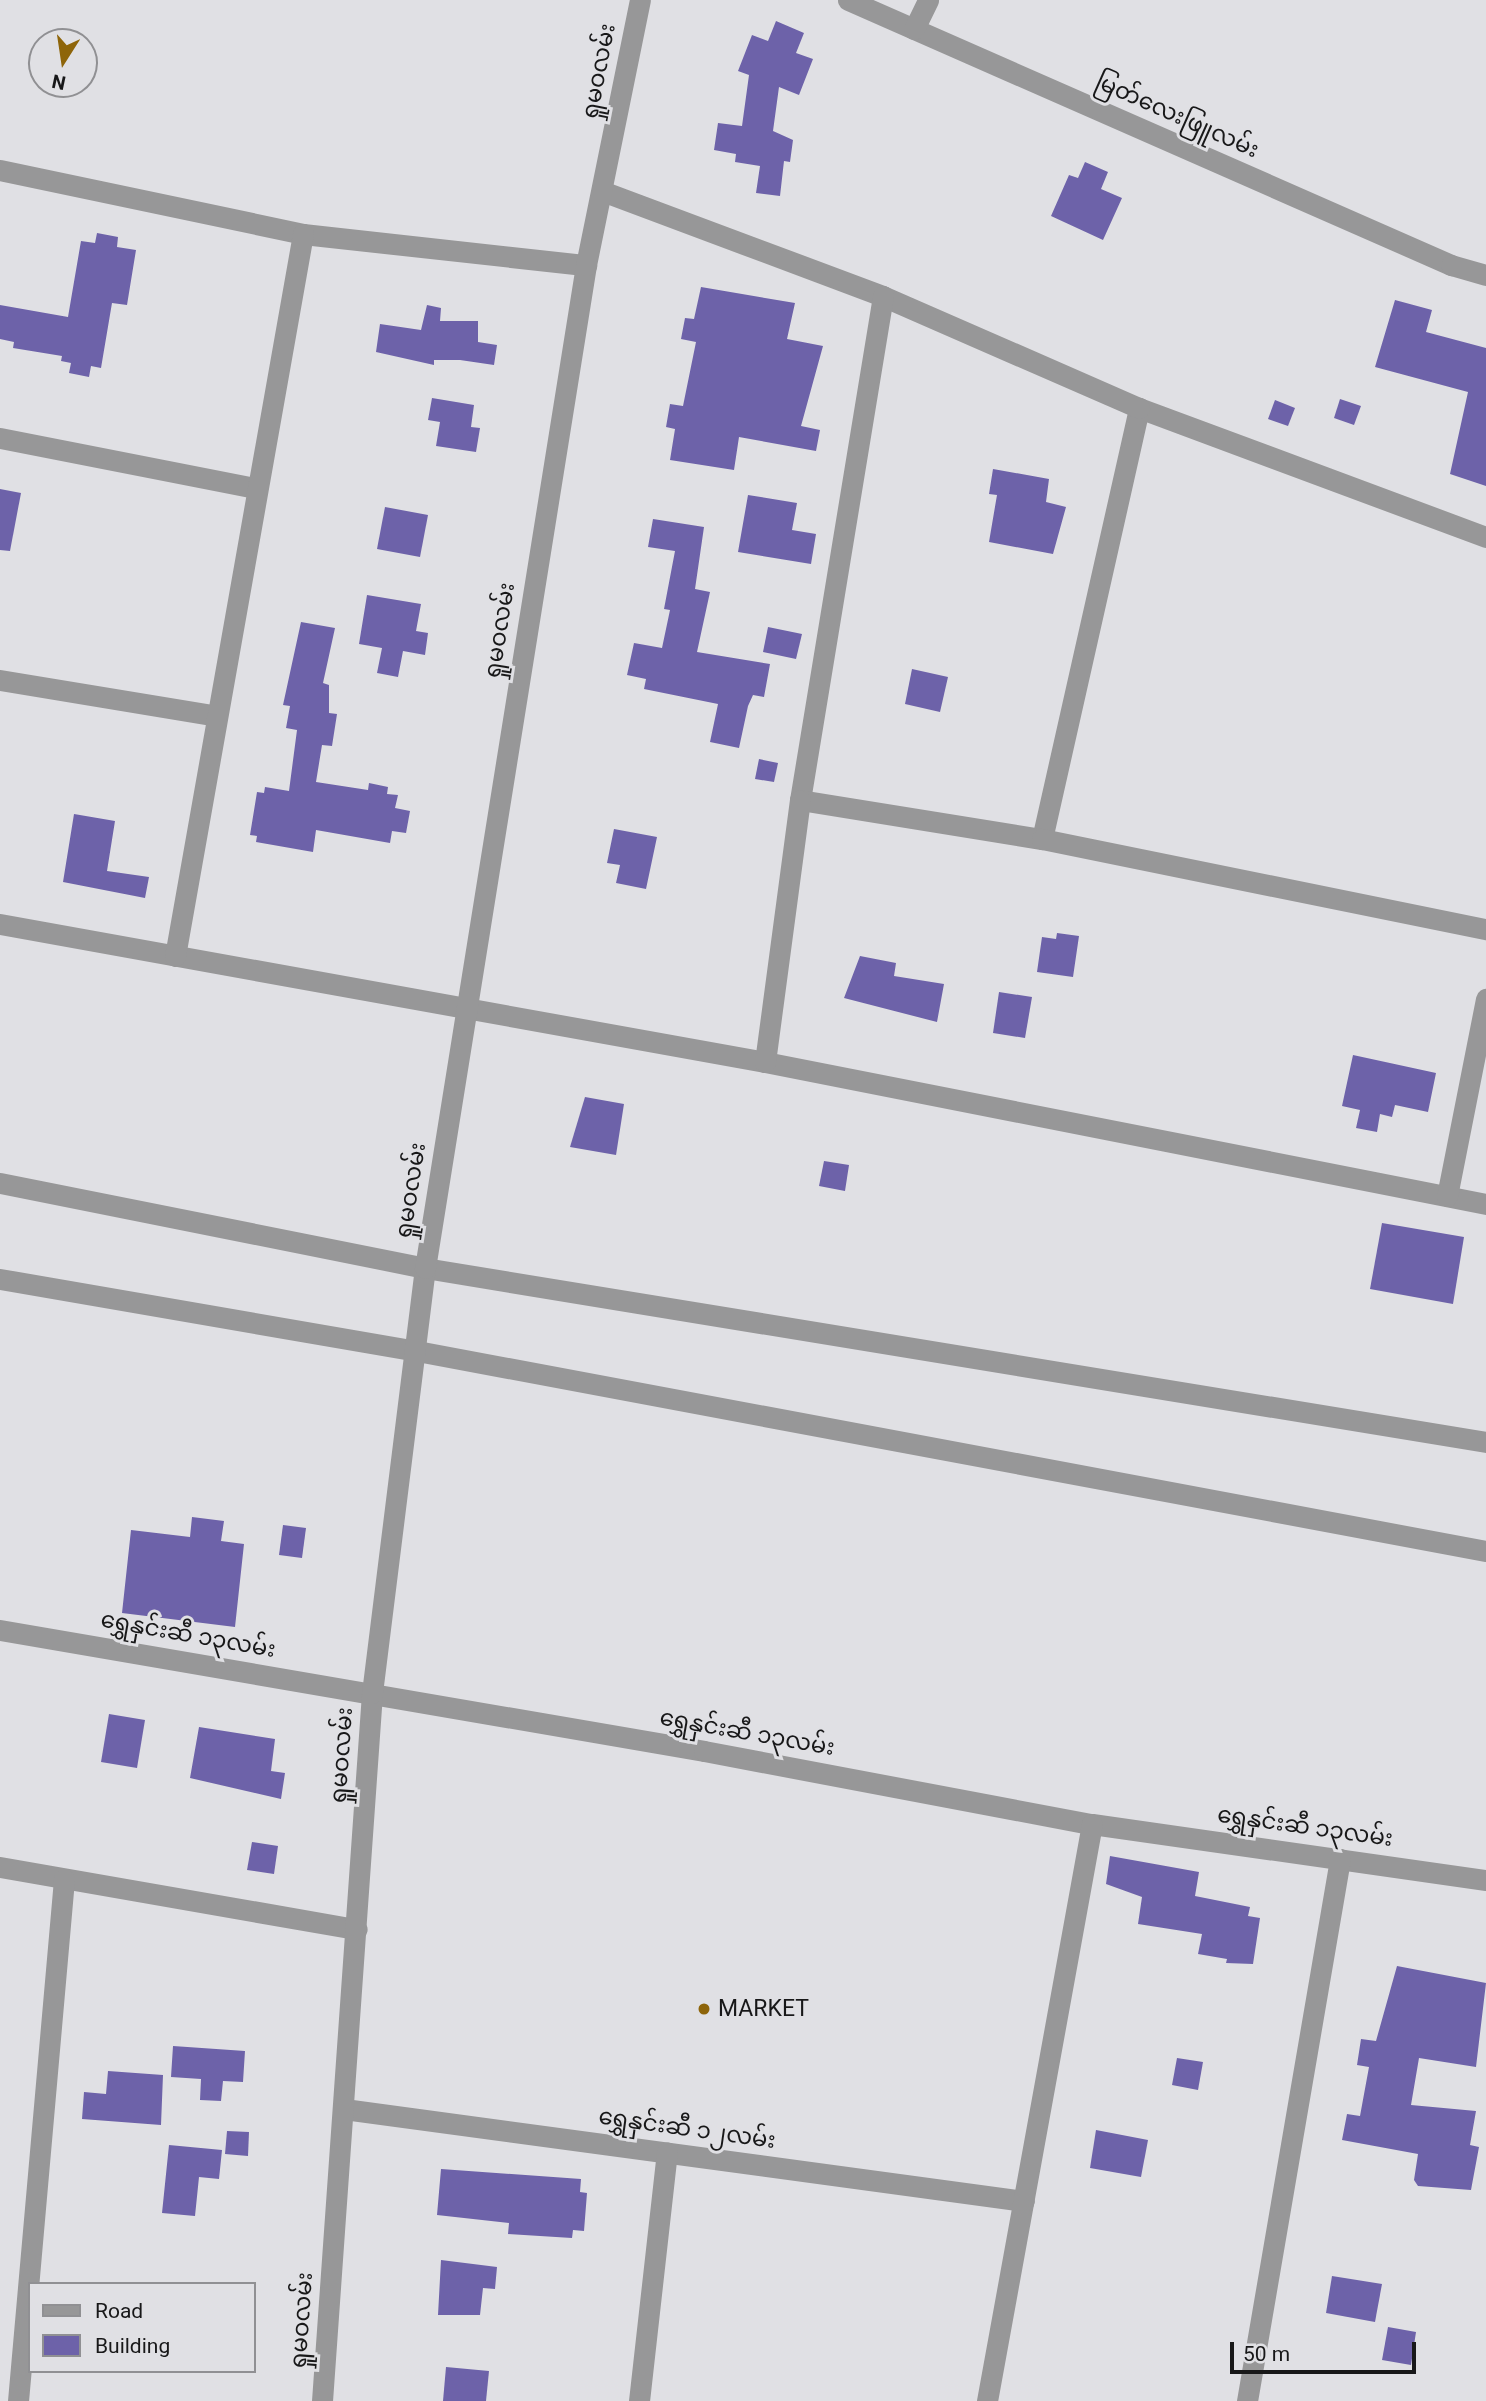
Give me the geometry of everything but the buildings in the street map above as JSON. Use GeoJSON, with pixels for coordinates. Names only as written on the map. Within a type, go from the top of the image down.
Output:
{"type":"FeatureCollection","features":[{"type":"Feature","properties":{"kind":"street","name":"ရှုမဝလမ်း"},"geometry":{"type":"LineString","coordinates":[[322,2401],[372,1693],[417,1351],[425,1268],[586,265],[640,0]]}},
{"type":"Feature","properties":{"kind":"street","name":"မြတ်လေးဖြူလမ်း"},"geometry":{"type":"LineString","coordinates":[[848,0],[1451,265],[1486,275]]}},
{"type":"Feature","properties":{"kind":"street"},"geometry":{"type":"LineString","coordinates":[[914,29],[928,0]]}},
{"type":"Feature","properties":{"kind":"street"},"geometry":{"type":"LineString","coordinates":[[0,170],[303,234],[586,265]]}},
{"type":"Feature","properties":{"kind":"street"},"geometry":{"type":"LineString","coordinates":[[602,191],[883,296],[1139,408],[1486,537]]}},
{"type":"Feature","properties":{"kind":"street"},"geometry":{"type":"LineString","coordinates":[[175,956],[255,488],[303,234]]}},
{"type":"Feature","properties":{"kind":"street"},"geometry":{"type":"LineString","coordinates":[[765,1062],[800,800],[883,296]]}},
{"type":"Feature","properties":{"kind":"street"},"geometry":{"type":"LineString","coordinates":[[1042,839],[1139,408]]}},
{"type":"Feature","properties":{"kind":"street"},"geometry":{"type":"LineString","coordinates":[[0,438],[255,488]]}},
{"type":"Feature","properties":{"kind":"street"},"geometry":{"type":"LineString","coordinates":[[0,680],[218,716]]}},
{"type":"Feature","properties":{"kind":"street"},"geometry":{"type":"LineString","coordinates":[[800,800],[1042,839],[1486,929]]}},
{"type":"Feature","properties":{"kind":"street"},"geometry":{"type":"LineString","coordinates":[[0,924],[765,1062],[1486,1204]]}},
{"type":"Feature","properties":{"kind":"street"},"geometry":{"type":"LineString","coordinates":[[1447,1196],[1486,999]]}},
{"type":"Feature","properties":{"kind":"street"},"geometry":{"type":"LineString","coordinates":[[0,1183],[425,1268],[1486,1442]]}},
{"type":"Feature","properties":{"kind":"street"},"geometry":{"type":"LineString","coordinates":[[0,1279],[417,1351],[1486,1551]]}},
{"type":"Feature","properties":{"kind":"street","name":"ရွှေနှင်းဆီ ၁၃လမ်း"},"geometry":{"type":"LineString","coordinates":[[0,1630],[372,1693],[1092,1824],[1486,1880]]}},
{"type":"Feature","properties":{"kind":"street"},"geometry":{"type":"LineString","coordinates":[[987,2401],[1092,1824]]}},
{"type":"Feature","properties":{"kind":"street"},"geometry":{"type":"LineString","coordinates":[[1247,2401],[1340,1858]]}},
{"type":"Feature","properties":{"kind":"street"},"geometry":{"type":"LineString","coordinates":[[0,1867],[357,1929]]}},
{"type":"Feature","properties":{"kind":"street"},"geometry":{"type":"LineString","coordinates":[[28,2282],[64,1879]]}},
{"type":"Feature","properties":{"kind":"street","name":"ရွှေနှင်းဆီ ၁၂လမ်း"},"geometry":{"type":"LineString","coordinates":[[344,2109],[1024,2201]]}},
{"type":"Feature","properties":{"kind":"street"},"geometry":{"type":"LineString","coordinates":[[639,2401],[667,2153]]}},
{"type":"Feature","properties":{"kind":"street"},"geometry":{"type":"LineString","coordinates":[[18,2401],[28,2288]]}},
{"type":"Feature","properties":{"kind":"place","name":"MARKET"},"geometry":{"type":"Point","coordinates":[704,2009]}}]}
